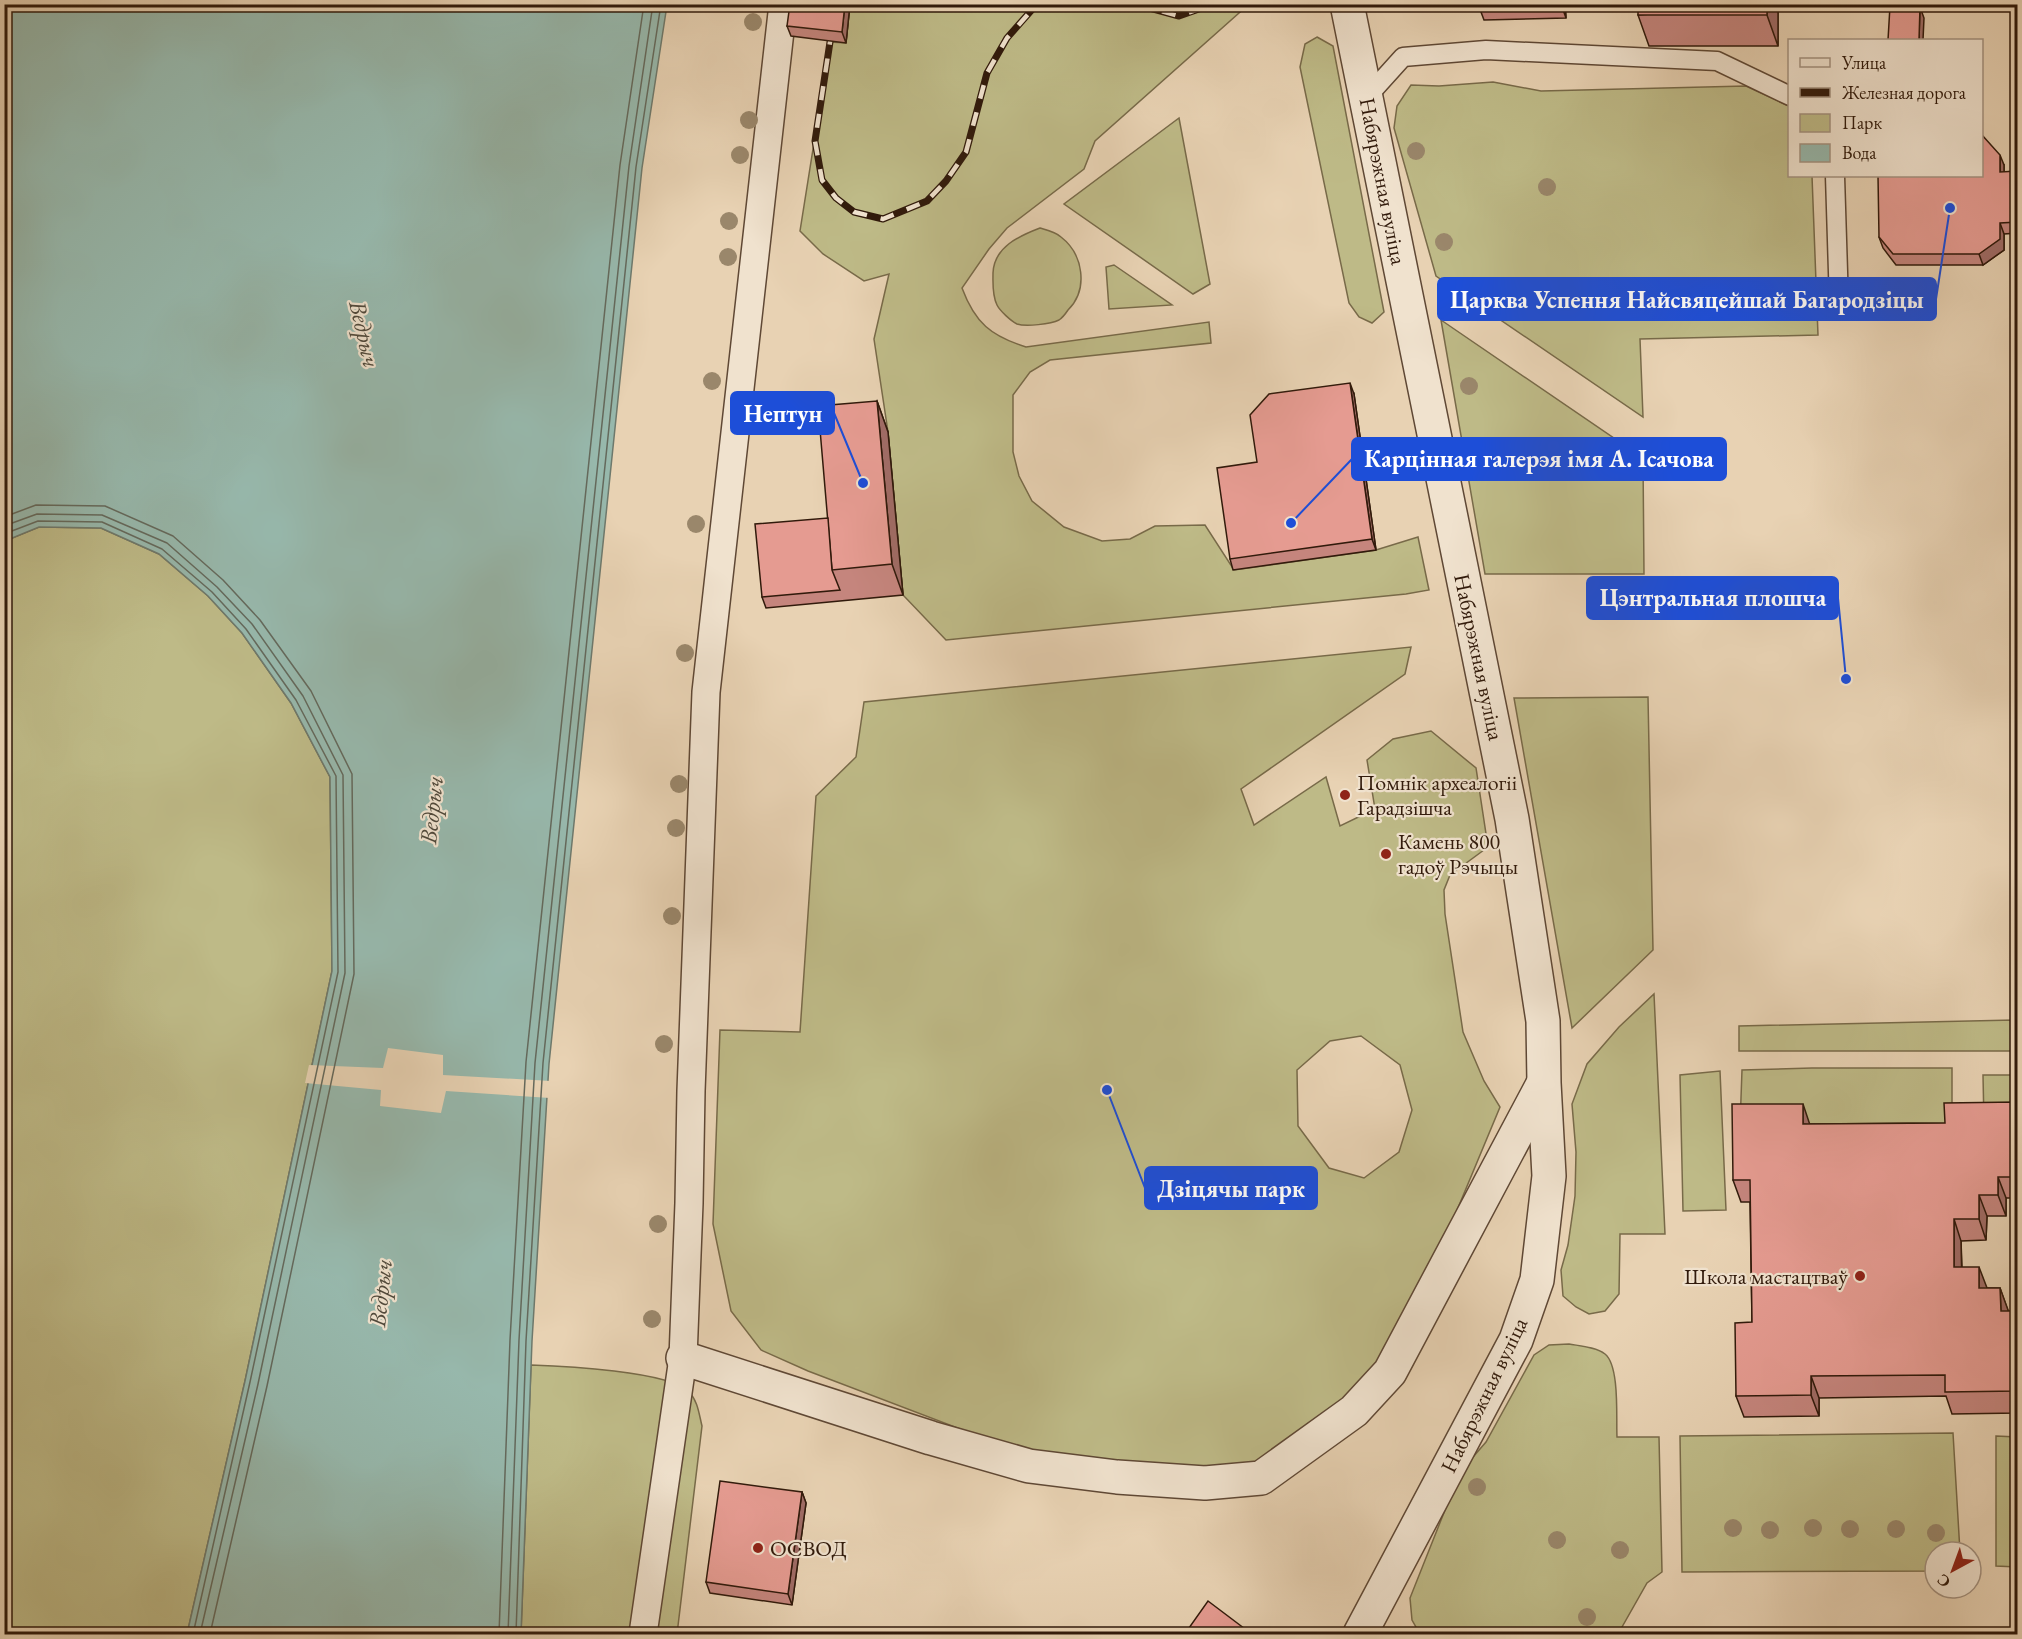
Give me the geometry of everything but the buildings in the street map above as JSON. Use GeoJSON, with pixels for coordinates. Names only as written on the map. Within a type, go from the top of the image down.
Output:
{"type":"FeatureCollection","features":[{"type":"Feature","properties":{"kind":"street"},"geometry":{"type":"LineString","coordinates":[[643,1635],[683,1358],[706,692],[783,4]]}},
{"type":"Feature","properties":{"kind":"street","name":"Набярэжная вуліца"},"geometry":{"type":"LineString","coordinates":[[1347,4],[1512,819],[1543,1022],[1549,1176],[1537,1280],[1516,1341],[1360,1635]]}},
{"type":"Feature","properties":{"kind":"street"},"geometry":{"type":"LineString","coordinates":[[683,1358],[931,1438],[1029,1466],[1117,1477],[1205,1483],[1261,1478],[1354,1411],[1390,1372],[1544,1083]]}},
{"type":"Feature","properties":{"kind":"lane"},"geometry":{"type":"LineString","coordinates":[[1366,98],[1403,57],[1486,50],[1717,61],[1788,95]]}},
{"type":"Feature","properties":{"kind":"lane"},"geometry":{"type":"LineString","coordinates":[[1835,177],[1839,304]]}},
{"type":"Feature","properties":{"kind":"green space"},"geometry":{"type":"Polygon","coordinates":[[[850,5],[1248,5],[1095,141],[1084,169],[1007,228],[989,249],[962,288],[973,310],[986,326],[1003,338],[1026,347],[1209,322],[1211,343],[1050,360],[1030,372],[1013,395],[1013,452],[1019,476],[1032,501],[1064,527],[1102,541],[1130,539],[1155,526],[1205,525],[1234,570],[1376,550],[1418,537],[1429,590],[946,640],[903,595],[888,432],[874,339],[889,274],[864,281],[823,254],[800,231],[830,42],[846,43],[850,5]]]}},
{"type":"Feature","properties":{"kind":"green space"},"geometry":{"type":"Polygon","coordinates":[[[1317,37],[1333,46],[1384,312],[1372,323],[1359,317],[1349,303],[1300,67],[1305,44],[1317,37]]]}},
{"type":"Feature","properties":{"kind":"green space"},"geometry":{"type":"Polygon","coordinates":[[[1493,82],[1541,91],[1746,86],[1788,106],[1788,177],[1812,177],[1818,335],[1640,339],[1643,417],[1436,276],[1394,128],[1397,106],[1411,85],[1439,86],[1493,82]]]}},
{"type":"Feature","properties":{"kind":"green space"},"geometry":{"type":"Polygon","coordinates":[[[1179,118],[1210,284],[1193,294],[1064,204],[1179,118]]]}},
{"type":"Feature","properties":{"kind":"green space"},"geometry":{"type":"Polygon","coordinates":[[[1040,228],[1059,235],[1074,253],[1081,272],[1079,292],[1075,302],[1059,320],[1038,325],[1017,324],[1003,313],[995,301],[994,264],[1009,244],[1040,228]]]}},
{"type":"Feature","properties":{"kind":"green space"},"geometry":{"type":"Polygon","coordinates":[[[1114,265],[1172,305],[1109,309],[1106,267],[1114,265]]]}},
{"type":"Feature","properties":{"kind":"green space"},"geometry":{"type":"Polygon","coordinates":[[[1441,320],[1643,458],[1644,574],[1485,574],[1441,320]]]}},
{"type":"Feature","properties":{"kind":"green space"},"geometry":{"type":"Polygon","coordinates":[[[39,527],[101,528],[159,554],[208,596],[242,633],[291,703],[330,777],[332,971],[245,1381],[187,1634],[5,1634],[5,541],[39,527]]]}},
{"type":"Feature","properties":{"kind":"green space"},"geometry":{"type":"Polygon","coordinates":[[[1411,647],[1405,674],[1241,789],[1254,825],[1326,777],[1340,826],[1375,809],[1367,760],[1393,739],[1431,731],[1476,768],[1488,847],[1450,875],[1444,890],[1445,914],[1463,1032],[1484,1081],[1500,1107],[1430,1275],[1393,1346],[1342,1405],[1258,1468],[1154,1470],[1026,1454],[808,1371],[761,1350],[731,1311],[713,1224],[720,1030],[800,1032],[816,796],[856,757],[864,702],[1411,647]],[[1361,1036],[1330,1041],[1297,1070],[1298,1126],[1329,1168],[1364,1178],[1399,1152],[1412,1110],[1400,1065],[1361,1036]]]}},
{"type":"Feature","properties":{"kind":"green space"},"geometry":{"type":"Polygon","coordinates":[[[1648,697],[1653,950],[1572,1028],[1514,698],[1648,697]]]}},
{"type":"Feature","properties":{"kind":"green space"},"geometry":{"type":"Polygon","coordinates":[[[1654,994],[1665,1234],[1620,1234],[1619,1294],[1605,1311],[1589,1314],[1563,1296],[1561,1270],[1568,1245],[1575,1196],[1576,1152],[1572,1104],[1587,1064],[1619,1027],[1654,994]]]}},
{"type":"Feature","properties":{"kind":"green space"},"geometry":{"type":"Polygon","coordinates":[[[2014,1020],[2015,1051],[1739,1051],[1739,1026],[2014,1020]]]}},
{"type":"Feature","properties":{"kind":"green space"},"geometry":{"type":"Polygon","coordinates":[[[1952,1068],[1952,1124],[1740,1126],[1742,1070],[1952,1068]]]}},
{"type":"Feature","properties":{"kind":"green space"},"geometry":{"type":"Polygon","coordinates":[[[1720,1071],[1726,1210],[1683,1211],[1680,1075],[1720,1071]]]}},
{"type":"Feature","properties":{"kind":"green space"},"geometry":{"type":"Polygon","coordinates":[[[1983,1075],[2012,1075],[2013,1124],[1984,1124],[1983,1075]]]}},
{"type":"Feature","properties":{"kind":"green space"},"geometry":{"type":"Polygon","coordinates":[[[1569,1344],[1597,1350],[1610,1360],[1615,1381],[1617,1437],[1659,1437],[1662,1572],[1647,1583],[1618,1634],[1420,1634],[1412,1620],[1410,1598],[1453,1490],[1467,1464],[1486,1442],[1534,1355],[1549,1345],[1569,1344]]]}},
{"type":"Feature","properties":{"kind":"green space"},"geometry":{"type":"Polygon","coordinates":[[[531,1365],[639,1374],[678,1385],[689,1392],[694,1399],[702,1426],[677,1634],[521,1634],[531,1365]]]}},
{"type":"Feature","properties":{"kind":"green space"},"geometry":{"type":"Polygon","coordinates":[[[1953,1433],[1959,1540],[1923,1540],[1923,1571],[1682,1572],[1680,1436],[1953,1433]]]}},
{"type":"Feature","properties":{"kind":"green space"},"geometry":{"type":"Polygon","coordinates":[[[1996,1436],[2017,1437],[2017,1567],[1996,1566],[1996,1436]]]}},
{"type":"Feature","properties":{"kind":"water","name":"Ведрыч"},"geometry":{"type":"Polygon","coordinates":[[[5,5],[667,5],[642,168],[549,1064],[532,1341],[521,1634],[187,1634],[245,1381],[332,971],[330,777],[291,703],[242,633],[208,596],[159,554],[101,528],[39,527],[5,541],[5,5]]]}},
{"type":"Feature","properties":{"kind":"pier"},"geometry":{"type":"Polygon","coordinates":[[[388,1048],[443,1055],[443,1075],[551,1081],[550,1098],[446,1091],[441,1113],[380,1106],[381,1090],[305,1083],[309,1065],[383,1068],[388,1048]]]}},
{"type":"Feature","properties":{"kind":"railway"},"geometry":{"type":"LineString","coordinates":[[840,4],[830,42],[815,141],[822,180],[836,198],[854,212],[883,219],[927,201],[946,181],[966,152],[987,73],[1007,38],[1037,4]]}},
{"type":"Feature","properties":{"kind":"railway"},"geometry":{"type":"LineString","coordinates":[[1135,4],[1179,16],[1213,4]]}},
{"type":"Feature","properties":{"kind":"place","name":"Царква Успення Найсвяцейшай Багародзіцы"},"geometry":{"type":"Point","coordinates":[1950,208]}},
{"type":"Feature","properties":{"kind":"place","name":"Нептун"},"geometry":{"type":"Point","coordinates":[863,483]}},
{"type":"Feature","properties":{"kind":"place","name":"Карцінная галерэя імя А. Ісачова"},"geometry":{"type":"Point","coordinates":[1291,523]}},
{"type":"Feature","properties":{"kind":"place","name":"Цэнтральная плошча"},"geometry":{"type":"Point","coordinates":[1846,679]}},
{"type":"Feature","properties":{"kind":"place","name":"Помнік археалогіі Гарадзішча"},"geometry":{"type":"Point","coordinates":[1345,795]}},
{"type":"Feature","properties":{"kind":"place","name":"Камень 800 гадоў Рэчыцы"},"geometry":{"type":"Point","coordinates":[1386,854]}},
{"type":"Feature","properties":{"kind":"place","name":"Дзіцячы парк"},"geometry":{"type":"Point","coordinates":[1107,1090]}},
{"type":"Feature","properties":{"kind":"place","name":"Школа мастацтваў"},"geometry":{"type":"Point","coordinates":[1860,1276]}},
{"type":"Feature","properties":{"kind":"place","name":"ОСВОД"},"geometry":{"type":"Point","coordinates":[758,1548]}}]}
